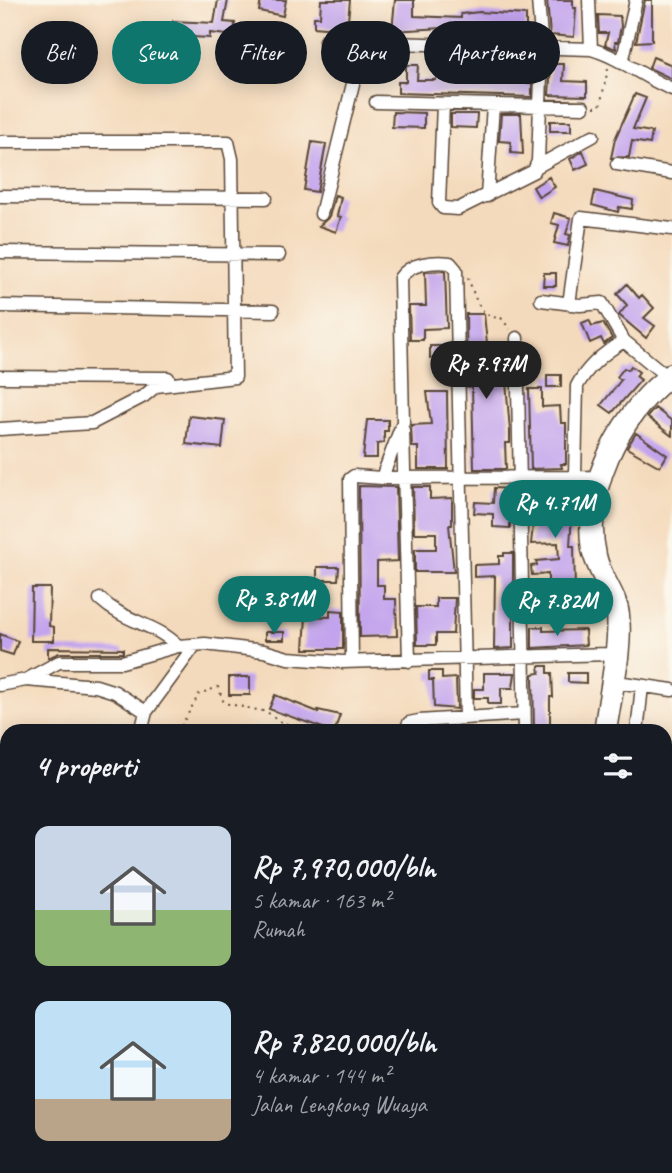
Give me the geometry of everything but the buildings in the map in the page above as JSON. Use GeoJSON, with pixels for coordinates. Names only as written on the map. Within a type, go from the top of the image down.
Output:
{"type":"FeatureCollection","features":[{"type":"Feature","properties":{"kind":"street"},"geometry":{"type":"LineString","coordinates":[[538,0],[540,21]]}},
{"type":"Feature","properties":{"kind":"street"},"geometry":{"type":"LineString","coordinates":[[589,0],[591,49]]}},
{"type":"Feature","properties":{"kind":"street"},"geometry":{"type":"LineString","coordinates":[[617,60],[636,0]]}},
{"type":"Feature","properties":{"kind":"street"},"geometry":{"type":"LineString","coordinates":[[560,48],[591,49],[672,89]]}},
{"type":"Feature","properties":{"kind":"street"},"geometry":{"type":"LineString","coordinates":[[321,214],[353,84]]}},
{"type":"Feature","properties":{"kind":"street"},"geometry":{"type":"LineString","coordinates":[[538,166],[540,84]]}},
{"type":"Feature","properties":{"kind":"street"},"geometry":{"type":"LineString","coordinates":[[376,103],[583,107]]}},
{"type":"Feature","properties":{"kind":"street"},"geometry":{"type":"LineString","coordinates":[[443,104],[440,205],[452,211],[528,176],[538,166],[593,136]]}},
{"type":"Feature","properties":{"kind":"street"},"geometry":{"type":"LineString","coordinates":[[487,196],[493,105]]}},
{"type":"Feature","properties":{"kind":"street"},"geometry":{"type":"LineString","coordinates":[[0,142],[228,142],[232,151],[235,377]]}},
{"type":"Feature","properties":{"kind":"street"},"geometry":{"type":"LineString","coordinates":[[617,164],[672,173]]}},
{"type":"Feature","properties":{"kind":"street"},"geometry":{"type":"LineString","coordinates":[[0,197],[266,198]]}},
{"type":"Feature","properties":{"kind":"street"},"geometry":{"type":"LineString","coordinates":[[569,303],[581,218],[672,229]]}},
{"type":"Feature","properties":{"kind":"street"},"geometry":{"type":"LineString","coordinates":[[0,251],[279,255]]}},
{"type":"Feature","properties":{"kind":"street"},"geometry":{"type":"LineString","coordinates":[[409,661],[400,278],[410,268],[429,263],[450,263],[456,270],[466,718]]}},
{"type":"Feature","properties":{"kind":"street"},"geometry":{"type":"LineString","coordinates":[[541,300],[601,303],[624,341],[669,374],[634,420],[601,476],[589,505],[587,538],[593,563],[612,612],[610,654],[601,724]]}},
{"type":"Feature","properties":{"kind":"street"},"geometry":{"type":"LineString","coordinates":[[0,306],[273,311]]}},
{"type":"Feature","properties":{"kind":"street"},"geometry":{"type":"LineString","coordinates":[[517,338],[525,724]]}},
{"type":"Feature","properties":{"kind":"street"},"geometry":{"type":"LineString","coordinates":[[575,476],[577,386],[584,374],[606,351],[624,341]]}},
{"type":"Feature","properties":{"kind":"street"},"geometry":{"type":"LineString","coordinates":[[0,377],[235,377]]}},
{"type":"Feature","properties":{"kind":"street"},"geometry":{"type":"LineString","coordinates":[[0,429],[92,423],[156,386],[235,377]]}},
{"type":"Feature","properties":{"kind":"street"},"geometry":{"type":"LineString","coordinates":[[382,478],[403,422]]}},
{"type":"Feature","properties":{"kind":"street"},"geometry":{"type":"LineString","coordinates":[[352,662],[349,481],[354,476],[601,476]]}},
{"type":"Feature","properties":{"kind":"street"},"geometry":{"type":"LineString","coordinates":[[601,476],[597,534],[600,556],[617,593],[623,616],[611,724]]}},
{"type":"Feature","properties":{"kind":"street"},"geometry":{"type":"LineString","coordinates":[[100,599],[128,620],[164,633],[178,646]]}},
{"type":"Feature","properties":{"kind":"street"},"geometry":{"type":"LineString","coordinates":[[26,680],[54,663],[122,662],[178,646],[195,645],[220,645],[288,658],[352,662],[610,654]]}},
{"type":"Feature","properties":{"kind":"street"},"geometry":{"type":"LineString","coordinates":[[143,724],[146,712],[195,645]]}},
{"type":"Feature","properties":{"kind":"street"},"geometry":{"type":"LineString","coordinates":[[0,685],[26,680],[96,686],[115,692],[146,712]]}},
{"type":"Feature","properties":{"kind":"street"},"geometry":{"type":"LineString","coordinates":[[617,682],[672,690]]}},
{"type":"Feature","properties":{"kind":"street"},"geometry":{"type":"LineString","coordinates":[[639,724],[642,686]]}},
{"type":"Feature","properties":{"kind":"street"},"geometry":{"type":"LineString","coordinates":[[427,724],[524,714]]}},
{"type":"Feature","properties":{"kind":"path"},"geometry":{"type":"LineString","coordinates":[[583,107],[600,106],[603,83],[617,60]]}},
{"type":"Feature","properties":{"kind":"path"},"geometry":{"type":"LineString","coordinates":[[456,270],[462,267],[480,308],[494,318],[501,318],[517,338]]}},
{"type":"Feature","properties":{"kind":"path"},"geometry":{"type":"LineString","coordinates":[[458,368],[516,368]]}},
{"type":"Feature","properties":{"kind":"path"},"geometry":{"type":"LineString","coordinates":[[181,724],[198,694],[218,687],[224,703],[267,712],[278,721],[287,724]]}}]}
